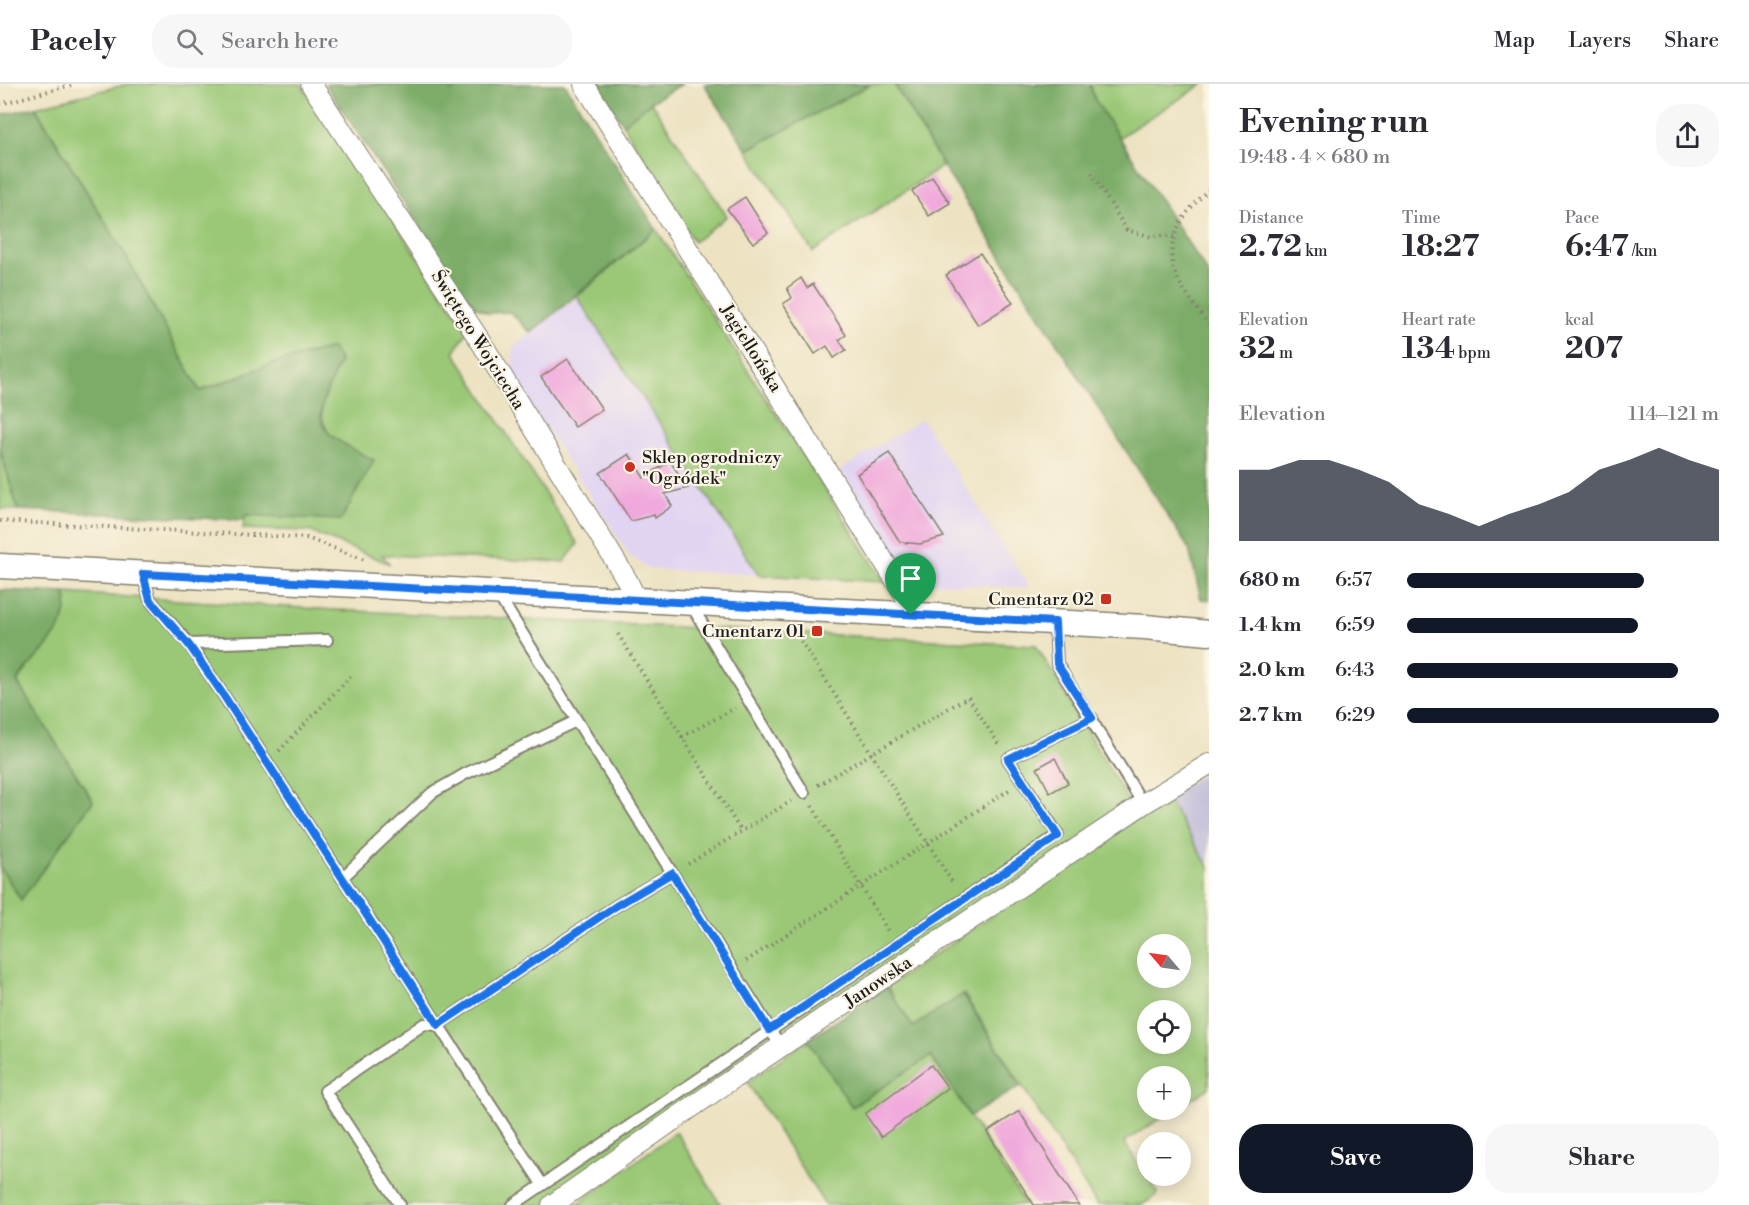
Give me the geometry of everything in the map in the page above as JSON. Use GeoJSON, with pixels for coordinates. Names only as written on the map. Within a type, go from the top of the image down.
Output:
{"type":"FeatureCollection","features":[{"type":"Feature","properties":{"kind":"street","name":"Świętego Wojciecha"},"geometry":{"type":"LineString","coordinates":[[311,84],[481,342],[627,580],[637,601]]}},
{"type":"Feature","properties":{"kind":"street","name":"Jagiellońska"},"geometry":{"type":"LineString","coordinates":[[584,84],[905,595],[911,615]]}},
{"type":"Feature","properties":{"kind":"street"},"geometry":{"type":"LineString","coordinates":[[0,566],[1055,622],[1209,633]]}},
{"type":"Feature","properties":{"kind":"street","name":"Janowska"},"geometry":{"type":"LineString","coordinates":[[552,1205],[780,1047],[1143,804],[1209,764]]}},
{"type":"Feature","properties":{"kind":"lane"},"geometry":{"type":"LineString","coordinates":[[143,574],[150,600],[189,645],[542,1184]]}},
{"type":"Feature","properties":{"kind":"lane"},"geometry":{"type":"LineString","coordinates":[[497,592],[780,1047]]}},
{"type":"Feature","properties":{"kind":"lane"},"geometry":{"type":"LineString","coordinates":[[690,603],[804,793]]}},
{"type":"Feature","properties":{"kind":"lane"},"geometry":{"type":"LineString","coordinates":[[1055,622],[1057,664],[1143,804]]}},
{"type":"Feature","properties":{"kind":"lane"},"geometry":{"type":"LineString","coordinates":[[189,645],[327,640]]}},
{"type":"Feature","properties":{"kind":"lane"},"geometry":{"type":"LineString","coordinates":[[513,1205],[1058,836],[1008,759],[1092,718]]}},
{"type":"Feature","properties":{"kind":"lane"},"geometry":{"type":"LineString","coordinates":[[342,878],[432,793],[465,774],[576,721]]}},
{"type":"Feature","properties":{"kind":"lane"},"geometry":{"type":"LineString","coordinates":[[400,1205],[325,1091],[424,1024],[438,1025],[616,906],[672,873]]}},
{"type":"Feature","properties":{"kind":"path"},"geometry":{"type":"LineString","coordinates":[[0,104],[75,84]]}},
{"type":"Feature","properties":{"kind":"path"},"geometry":{"type":"LineString","coordinates":[[1091,173],[1127,230],[1149,236],[1174,236]]}},
{"type":"Feature","properties":{"kind":"path"},"geometry":{"type":"LineString","coordinates":[[1209,190],[1193,205],[1174,236],[1172,248],[1175,272],[1209,325]]}},
{"type":"Feature","properties":{"kind":"path"},"geometry":{"type":"LineString","coordinates":[[618,634],[741,831]]}},
{"type":"Feature","properties":{"kind":"path"},"geometry":{"type":"LineString","coordinates":[[801,641],[963,899]]}},
{"type":"Feature","properties":{"kind":"path"},"geometry":{"type":"LineString","coordinates":[[268,763],[351,676]]}},
{"type":"Feature","properties":{"kind":"path"},"geometry":{"type":"LineString","coordinates":[[672,873],[968,697],[1008,759]]}},
{"type":"Feature","properties":{"kind":"path"},"geometry":{"type":"LineString","coordinates":[[682,737],[748,700]]}},
{"type":"Feature","properties":{"kind":"path"},"geometry":{"type":"LineString","coordinates":[[732,970],[1022,781]]}},
{"type":"Feature","properties":{"kind":"path"},"geometry":{"type":"LineString","coordinates":[[804,793],[896,945]]}},
{"type":"Feature","properties":{"kind":"shaded area","name":"Sklep ogrodniczy \"Ogródek\""},"geometry":{"type":"Polygon","coordinates":[[[577,297],[759,575],[650,569],[630,556],[513,378],[513,347],[577,297]]]}},
{"type":"Feature","properties":{"kind":"shaded area"},"geometry":{"type":"Polygon","coordinates":[[[922,419],[1030,588],[912,582],[840,470],[922,419]]]}},
{"type":"Feature","properties":{"kind":"shaded area"},"geometry":{"type":"Polygon","coordinates":[[[1209,771],[1209,867],[1166,797],[1209,771]]]}},
{"type":"Feature","properties":{"kind":"green space"},"geometry":{"type":"Polygon","coordinates":[[[128,84],[301,84],[468,331],[454,352],[578,544],[564,562],[382,555],[390,564],[309,531],[243,529],[245,515],[334,441],[327,430],[322,410],[326,392],[340,360],[331,348],[274,363],[200,391],[124,253],[35,107],[128,84]]]}},
{"type":"Feature","properties":{"kind":"green space"},"geometry":{"type":"Polygon","coordinates":[[[325,84],[447,84],[452,91],[461,84],[565,84],[656,229],[531,333],[510,312],[488,313],[472,305],[325,84]]]}},
{"type":"Feature","properties":{"kind":"green space"},"geometry":{"type":"Polygon","coordinates":[[[597,84],[682,84],[651,102],[623,124],[597,84]]]}},
{"type":"Feature","properties":{"kind":"green space"},"geometry":{"type":"Polygon","coordinates":[[[704,84],[871,84],[747,150],[704,84]]]}},
{"type":"Feature","properties":{"kind":"green space"},"geometry":{"type":"Polygon","coordinates":[[[871,84],[894,84],[943,166],[813,252],[747,150],[871,84]]]}},
{"type":"Feature","properties":{"kind":"green space"},"geometry":{"type":"Polygon","coordinates":[[[894,84],[1090,84],[1095,100],[1209,275],[1209,600],[1201,599],[1189,549],[943,166],[894,84]]]}},
{"type":"Feature","properties":{"kind":"green space"},"geometry":{"type":"Polygon","coordinates":[[[1090,84],[1203,84],[1118,138],[1095,100],[1090,84]]]}},
{"type":"Feature","properties":{"kind":"green space"},"geometry":{"type":"Polygon","coordinates":[[[651,102],[727,216],[694,242],[623,124],[651,102]]]}},
{"type":"Feature","properties":{"kind":"green space"},"geometry":{"type":"Polygon","coordinates":[[[35,107],[124,253],[200,391],[274,363],[332,348],[340,361],[324,399],[321,412],[322,422],[327,431],[337,440],[374,460],[341,520],[246,515],[244,520],[18,510],[0,449],[0,115],[35,107]]]}},
{"type":"Feature","properties":{"kind":"green space"},"geometry":{"type":"Polygon","coordinates":[[[656,229],[885,582],[759,575],[577,297],[656,229]]]}},
{"type":"Feature","properties":{"kind":"green space"},"geometry":{"type":"Polygon","coordinates":[[[0,449],[18,510],[0,509],[0,449]]]}},
{"type":"Feature","properties":{"kind":"green space"},"geometry":{"type":"Polygon","coordinates":[[[0,590],[65,593],[64,618],[58,630],[17,682],[93,801],[21,900],[0,867],[0,590]]]}},
{"type":"Feature","properties":{"kind":"green space"},"geometry":{"type":"Polygon","coordinates":[[[65,593],[335,610],[1036,645],[1130,804],[544,1205],[0,1205],[0,867],[21,899],[93,801],[17,682],[29,664],[45,649],[67,600],[65,593]]]}},
{"type":"Feature","properties":{"kind":"green space"},"geometry":{"type":"Polygon","coordinates":[[[1166,797],[1209,867],[1209,1088],[1191,1100],[1191,1066],[1137,1066],[1137,1120],[1158,1120],[1124,1142],[1137,1162],[1137,1186],[1153,1186],[1158,1194],[1142,1205],[1097,1205],[964,994],[913,1027],[887,987],[1166,797]]]}},
{"type":"Feature","properties":{"kind":"green space"},"geometry":{"type":"Polygon","coordinates":[[[887,987],[913,1027],[963,994],[1021,1086],[970,1116],[931,1056],[852,1107],[808,1040],[887,987]]]}},
{"type":"Feature","properties":{"kind":"green space"},"geometry":{"type":"Polygon","coordinates":[[[808,1040],[852,1106],[931,1055],[1026,1205],[825,1205],[747,1082],[808,1040]]]}},
{"type":"Feature","properties":{"kind":"green space"},"geometry":{"type":"Polygon","coordinates":[[[676,1132],[721,1205],[576,1205],[676,1132]]]}},
{"type":"Feature","properties":{"kind":"building"},"geometry":{"type":"Polygon","coordinates":[[[932,177],[950,203],[929,216],[912,191],[932,177]]]}},
{"type":"Feature","properties":{"kind":"building"},"geometry":{"type":"Polygon","coordinates":[[[745,197],[768,233],[753,243],[727,209],[745,197]]]}},
{"type":"Feature","properties":{"kind":"building"},"geometry":{"type":"Polygon","coordinates":[[[980,253],[1013,303],[978,325],[946,275],[980,253]]]}},
{"type":"Feature","properties":{"kind":"building"},"geometry":{"type":"Polygon","coordinates":[[[801,278],[807,288],[813,284],[846,335],[839,340],[846,350],[834,358],[827,346],[815,354],[783,304],[792,298],[787,288],[801,278]]]}},
{"type":"Feature","properties":{"kind":"building"},"geometry":{"type":"Polygon","coordinates":[[[568,359],[602,409],[575,427],[541,377],[568,359]]]}},
{"type":"Feature","properties":{"kind":"building"},"geometry":{"type":"Polygon","coordinates":[[[889,453],[944,537],[920,544],[900,542],[857,474],[889,453]]]}},
{"type":"Feature","properties":{"kind":"building"},"geometry":{"type":"Polygon","coordinates":[[[629,454],[644,478],[670,461],[688,488],[665,494],[672,506],[655,518],[654,515],[631,521],[600,473],[629,454]]]}},
{"type":"Feature","properties":{"kind":"building"},"geometry":{"type":"Polygon","coordinates":[[[1055,758],[1068,783],[1050,793],[1037,768],[1055,758]]]}},
{"type":"Feature","properties":{"kind":"building"},"geometry":{"type":"Polygon","coordinates":[[[931,1065],[948,1088],[881,1137],[865,1114],[931,1065]]]}},
{"type":"Feature","properties":{"kind":"building"},"geometry":{"type":"Polygon","coordinates":[[[1019,1111],[1079,1205],[1034,1205],[987,1132],[1019,1111]]]}},
{"type":"Feature","properties":{"kind":"place","name":"Sklep ogrodniczy \"Ogródek\""},"geometry":{"type":"Point","coordinates":[630,467]}},
{"type":"Feature","properties":{"kind":"place","name":"Cmentarz 02"},"geometry":{"type":"Point","coordinates":[1106,599]}},
{"type":"Feature","properties":{"kind":"place","name":"Cmentarz 01"},"geometry":{"type":"Point","coordinates":[817,631]}},
{"type":"Feature","properties":{"kind":"route"},"geometry":{"type":"LineString","coordinates":[[143,574],[823,609],[911,615],[1055,622],[1057,664],[1092,718],[1008,759],[1058,836],[769,1030],[672,873],[616,906],[438,1025],[222,693],[189,645],[150,600],[150,593],[143,574]]}}]}
